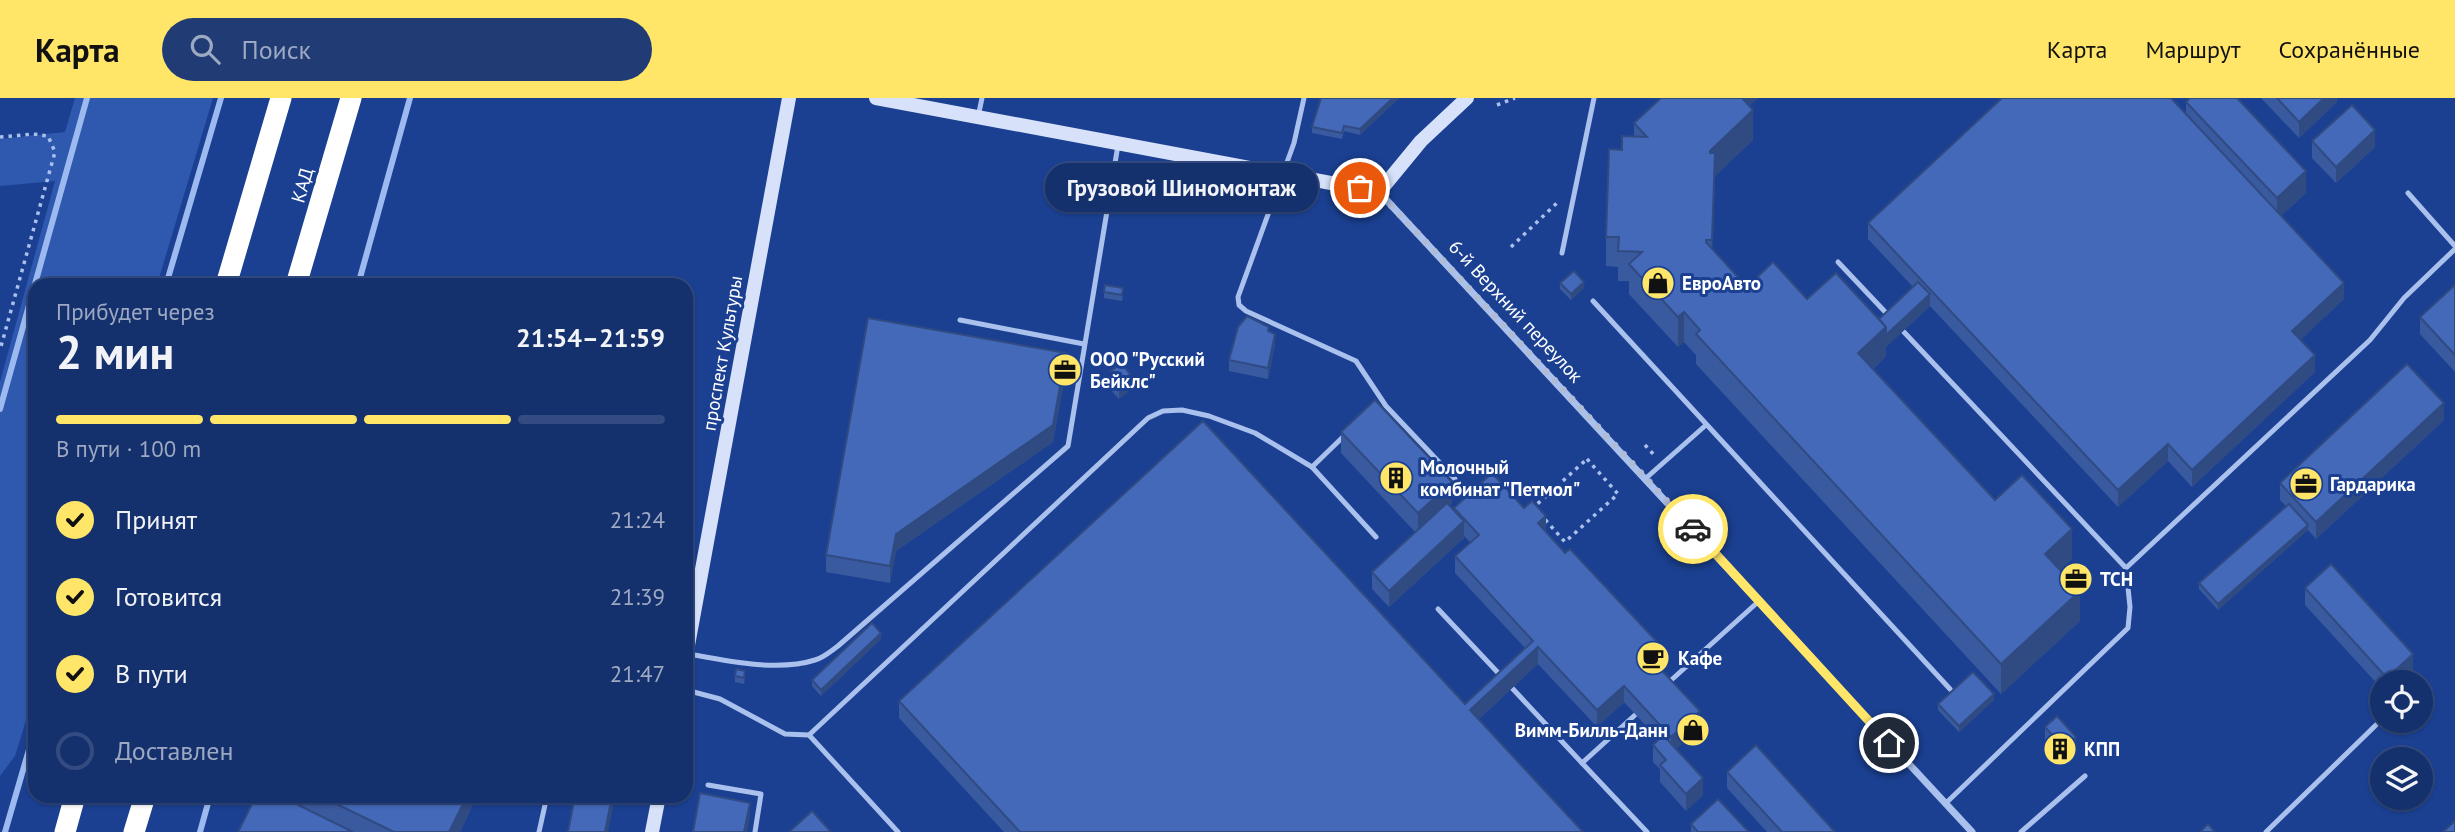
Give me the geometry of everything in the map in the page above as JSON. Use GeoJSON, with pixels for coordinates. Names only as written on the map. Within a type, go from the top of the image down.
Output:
{"type":"FeatureCollection","features":[{"type":"Feature","properties":{"kind":"highway"},"geometry":{"type":"LineString","coordinates":[[228,278],[281,98]]}},
{"type":"Feature","properties":{"kind":"highway","name":"КАД"},"geometry":{"type":"LineString","coordinates":[[298,278],[351,98]]}},
{"type":"Feature","properties":{"kind":"highway"},"geometry":{"type":"LineString","coordinates":[[65,832],[73,803]]}},
{"type":"Feature","properties":{"kind":"highway"},"geometry":{"type":"LineString","coordinates":[[134,832],[143,803]]}},
{"type":"Feature","properties":{"kind":"street","name":"проспект Культуры"},"geometry":{"type":"LineString","coordinates":[[693,617],[789,98]]}},
{"type":"Feature","properties":{"kind":"street"},"geometry":{"type":"LineString","coordinates":[[876,98],[1379,192],[1421,141],[1467,98]]}},
{"type":"Feature","properties":{"kind":"street","name":"6-й Верхний переулок"},"geometry":{"type":"LineString","coordinates":[[1379,192],[1972,832]]}},
{"type":"Feature","properties":{"kind":"street"},"geometry":{"type":"LineString","coordinates":[[652,832],[658,803]]}},
{"type":"Feature","properties":{"kind":"lane"},"geometry":{"type":"LineString","coordinates":[[978,117],[982,98]]}},
{"type":"Feature","properties":{"kind":"lane"},"geometry":{"type":"LineString","coordinates":[[1304,98],[1294,143],[1238,297],[1239,305],[1356,361],[1386,407],[1455,479]]}},
{"type":"Feature","properties":{"kind":"lane"},"geometry":{"type":"LineString","coordinates":[[1562,253],[1594,98]]}},
{"type":"Feature","properties":{"kind":"lane"},"geometry":{"type":"LineString","coordinates":[[693,656],[732,662],[790,665],[817,660],[838,646],[1068,446],[1118,142]]}},
{"type":"Feature","properties":{"kind":"lane"},"geometry":{"type":"LineString","coordinates":[[2126,568],[2370,340],[2404,298],[2455,248],[2408,193]]}},
{"type":"Feature","properties":{"kind":"lane"},"geometry":{"type":"LineString","coordinates":[[1838,262],[1892,318]]}},
{"type":"Feature","properties":{"kind":"lane"},"geometry":{"type":"LineString","coordinates":[[1593,301],[1951,689]]}},
{"type":"Feature","properties":{"kind":"lane"},"geometry":{"type":"LineString","coordinates":[[960,320],[1084,344]]}},
{"type":"Feature","properties":{"kind":"lane"},"geometry":{"type":"LineString","coordinates":[[1903,331],[2126,568],[2130,607],[2128,628],[1945,804]]}},
{"type":"Feature","properties":{"kind":"lane"},"geometry":{"type":"LineString","coordinates":[[1375,414],[1386,407]]}},
{"type":"Feature","properties":{"kind":"lane"},"geometry":{"type":"LineString","coordinates":[[809,735],[1148,418],[1163,411],[1182,410],[1209,416],[1255,433],[1312,467],[1376,537]]}},
{"type":"Feature","properties":{"kind":"lane"},"geometry":{"type":"LineString","coordinates":[[1645,479],[1706,425]]}},
{"type":"Feature","properties":{"kind":"lane"},"geometry":{"type":"LineString","coordinates":[[1312,467],[1343,435],[1354,428]]}},
{"type":"Feature","properties":{"kind":"lane"},"geometry":{"type":"LineString","coordinates":[[1663,688],[1759,601]]}},
{"type":"Feature","properties":{"kind":"lane"},"geometry":{"type":"LineString","coordinates":[[1438,609],[1507,682]]}},
{"type":"Feature","properties":{"kind":"lane"},"geometry":{"type":"LineString","coordinates":[[1512,688],[1647,832]]}},
{"type":"Feature","properties":{"kind":"lane"},"geometry":{"type":"LineString","coordinates":[[693,692],[720,699],[785,734],[809,735],[898,832]]}},
{"type":"Feature","properties":{"kind":"lane"},"geometry":{"type":"LineString","coordinates":[[1582,764],[1635,715]]}},
{"type":"Feature","properties":{"kind":"lane"},"geometry":{"type":"LineString","coordinates":[[2266,832],[2370,731]]}},
{"type":"Feature","properties":{"kind":"lane"},"geometry":{"type":"LineString","coordinates":[[2021,832],[2085,776]]}},
{"type":"Feature","properties":{"kind":"lane"},"geometry":{"type":"LineString","coordinates":[[708,785],[761,794],[755,832]]}},
{"type":"Feature","properties":{"kind":"lane"},"geometry":{"type":"LineString","coordinates":[[539,832],[545,803]]}},
{"type":"Feature","properties":{"kind":"path"},"geometry":{"type":"LineString","coordinates":[[1497,105],[1515,98]]}},
{"type":"Feature","properties":{"kind":"path"},"geometry":{"type":"LineString","coordinates":[[0,137],[33,134],[48,136],[55,152],[0,350]]}},
{"type":"Feature","properties":{"kind":"path"},"geometry":{"type":"LineString","coordinates":[[1511,247],[1576,183]]}},
{"type":"Feature","properties":{"kind":"path"},"geometry":{"type":"LineString","coordinates":[[1587,459],[1618,494],[1565,542],[1534,507],[1587,459]]}},
{"type":"Feature","properties":{"kind":"shaded area"},"geometry":{"type":"Polygon","coordinates":[[[75,98],[213,98],[159,278],[28,278],[55,181],[0,186],[0,139],[65,132],[75,98]]]}},
{"type":"Feature","properties":{"kind":"shaded area"},"geometry":{"type":"Polygon","coordinates":[[[28,280],[28,714],[15,756],[0,776],[0,382],[28,280]]]}},
{"type":"Feature","properties":{"kind":"building"},"geometry":{"type":"Polygon","coordinates":[[[1321,98],[1393,98],[1360,129],[1344,126],[1342,133],[1312,127],[1321,98]]]}},
{"type":"Feature","properties":{"kind":"building"},"geometry":{"type":"Polygon","coordinates":[[[1661,98],[1742,98],[1753,110],[1710,151],[1715,153],[1712,240],[1706,240],[1747,287],[1773,262],[1807,299],[1836,273],[1886,327],[1858,353],[1995,500],[2022,475],[2072,529],[2045,554],[2080,591],[2001,664],[1696,334],[1700,330],[1684,312],[1678,317],[1629,264],[1642,252],[1618,251],[1619,237],[1606,237],[1609,149],[1622,150],[1622,136],[1647,137],[1634,123],[1661,98]]]}},
{"type":"Feature","properties":{"kind":"building"},"geometry":{"type":"Polygon","coordinates":[[[2002,98],[2171,98],[2344,283],[2292,331],[2315,355],[2192,470],[2168,444],[2118,490],[1868,223],[2002,98]]]}},
{"type":"Feature","properties":{"kind":"building"},"geometry":{"type":"Polygon","coordinates":[[[2190,98],[2237,98],[2306,171],[2277,198],[2186,102],[2190,98]]]}},
{"type":"Feature","properties":{"kind":"building"},"geometry":{"type":"Polygon","coordinates":[[[2277,98],[2324,98],[2299,122],[2277,98]]]}},
{"type":"Feature","properties":{"kind":"building"},"geometry":{"type":"Polygon","coordinates":[[[2352,105],[2375,130],[2336,167],[2312,141],[2352,105]]]}},
{"type":"Feature","properties":{"kind":"building"},"geometry":{"type":"Polygon","coordinates":[[[1574,271],[1584,282],[1571,294],[1560,283],[1574,271]]]}},
{"type":"Feature","properties":{"kind":"building"},"geometry":{"type":"Polygon","coordinates":[[[1918,282],[1930,294],[1886,335],[1886,327],[1879,319],[1918,282]]]}},
{"type":"Feature","properties":{"kind":"building"},"geometry":{"type":"Polygon","coordinates":[[[1105,285],[1123,288],[1122,295],[1104,292],[1105,285]]]}},
{"type":"Feature","properties":{"kind":"building"},"geometry":{"type":"Polygon","coordinates":[[[2455,285],[2455,355],[2420,317],[2455,285]]]}},
{"type":"Feature","properties":{"kind":"building"},"geometry":{"type":"Polygon","coordinates":[[[1247,316],[1269,327],[1268,331],[1275,334],[1268,368],[1229,360],[1238,327],[1247,316]]]}},
{"type":"Feature","properties":{"kind":"building"},"geometry":{"type":"Polygon","coordinates":[[[868,318],[1066,353],[1053,425],[896,534],[890,566],[826,555],[868,318]]]}},
{"type":"Feature","properties":{"kind":"building"},"geometry":{"type":"Polygon","coordinates":[[[1121,363],[1130,374],[1119,383],[1110,372],[1121,363]]]}},
{"type":"Feature","properties":{"kind":"building"},"geometry":{"type":"Polygon","coordinates":[[[2407,364],[2444,403],[2316,522],[2280,483],[2407,364]]]}},
{"type":"Feature","properties":{"kind":"building"},"geometry":{"type":"Polygon","coordinates":[[[1375,400],[1452,482],[1418,513],[1341,432],[1375,400]]]}},
{"type":"Feature","properties":{"kind":"building"},"geometry":{"type":"Polygon","coordinates":[[[1203,421],[1465,704],[1533,641],[1455,556],[1479,535],[1454,508],[1492,473],[1524,508],[1532,501],[1546,516],[1538,523],[1565,553],[1570,549],[1661,646],[1649,657],[1700,711],[1671,737],[1624,686],[1597,710],[1538,647],[1470,710],[1583,832],[1020,832],[899,701],[1203,421]]]}},
{"type":"Feature","properties":{"kind":"building"},"geometry":{"type":"Polygon","coordinates":[[[1447,503],[1464,521],[1389,591],[1372,572],[1447,503]]]}},
{"type":"Feature","properties":{"kind":"building"},"geometry":{"type":"Polygon","coordinates":[[[2289,504],[2308,525],[2218,604],[2199,583],[2289,504]]]}},
{"type":"Feature","properties":{"kind":"building"},"geometry":{"type":"Polygon","coordinates":[[[2331,564],[2413,654],[2396,670],[2380,670],[2305,588],[2331,564]]]}},
{"type":"Feature","properties":{"kind":"building"},"geometry":{"type":"Polygon","coordinates":[[[872,623],[881,633],[821,690],[812,680],[872,623]]]}},
{"type":"Feature","properties":{"kind":"building"},"geometry":{"type":"Polygon","coordinates":[[[736,669],[745,671],[744,678],[735,676],[736,669]]]}},
{"type":"Feature","properties":{"kind":"building"},"geometry":{"type":"Polygon","coordinates":[[[1973,672],[1994,694],[1959,726],[1938,704],[1973,672]]]}},
{"type":"Feature","properties":{"kind":"building"},"geometry":{"type":"Polygon","coordinates":[[[2057,716],[2076,737],[2064,748],[2045,727],[2057,716]]]}},
{"type":"Feature","properties":{"kind":"building"},"geometry":{"type":"Polygon","coordinates":[[[1663,735],[1703,778],[1686,794],[1660,765],[1666,760],[1653,745],[1663,735]]]}},
{"type":"Feature","properties":{"kind":"building"},"geometry":{"type":"Polygon","coordinates":[[[1756,745],[1835,832],[1782,832],[1727,772],[1756,745]]]}},
{"type":"Feature","properties":{"kind":"building"},"geometry":{"type":"Polygon","coordinates":[[[700,793],[750,803],[744,832],[693,832],[700,793]]]}},
{"type":"Feature","properties":{"kind":"building"},"geometry":{"type":"Polygon","coordinates":[[[1718,799],[1749,832],[1698,832],[1691,824],[1718,799]]]}},
{"type":"Feature","properties":{"kind":"building"},"geometry":{"type":"Polygon","coordinates":[[[252,803],[294,803],[353,832],[238,832],[252,803]]]}},
{"type":"Feature","properties":{"kind":"building"},"geometry":{"type":"Polygon","coordinates":[[[334,803],[464,803],[449,832],[394,832],[334,803]]]}},
{"type":"Feature","properties":{"kind":"building"},"geometry":{"type":"Polygon","coordinates":[[[574,803],[611,803],[605,832],[568,832],[574,803]]]}},
{"type":"Feature","properties":{"kind":"building"},"geometry":{"type":"Polygon","coordinates":[[[812,811],[831,832],[789,832],[812,811]]]}},
{"type":"Feature","properties":{"kind":"building"},"geometry":{"type":"Polygon","coordinates":[[[2455,821],[2455,832],[2443,832],[2455,821]]]}},
{"type":"Feature","properties":{"kind":"building"},"geometry":{"type":"Polygon","coordinates":[[[2208,824],[2215,832],[2200,832],[2208,824]]]}},
{"type":"Feature","properties":{"kind":"waterway"},"geometry":{"type":"LineString","coordinates":[[37,278],[87,98]]}},
{"type":"Feature","properties":{"kind":"waterway"},"geometry":{"type":"LineString","coordinates":[[168,278],[221,98]]}},
{"type":"Feature","properties":{"kind":"waterway"},"geometry":{"type":"LineString","coordinates":[[360,278],[410,98]]}},
{"type":"Feature","properties":{"kind":"waterway"},"geometry":{"type":"LineString","coordinates":[[0,409],[28,309]]}},
{"type":"Feature","properties":{"kind":"waterway"},"geometry":{"type":"LineString","coordinates":[[5,832],[28,753]]}},
{"type":"Feature","properties":{"kind":"waterway"},"geometry":{"type":"LineString","coordinates":[[200,832],[208,803]]}},
{"type":"Feature","properties":{"kind":"way so far"},"geometry":{"type":"LineString","coordinates":[[1360,188],[1379,192],[1693,529]]}},
{"type":"Feature","properties":{"kind":"place","name":"Грузовой Шиномонтаж"},"geometry":{"type":"Point","coordinates":[1360,188]}},
{"type":"Feature","properties":{"kind":"place","name":"ЕвроАвто"},"geometry":{"type":"Point","coordinates":[1658,283]}},
{"type":"Feature","properties":{"kind":"place","name":"ООО \"Русский Бейклс\""},"geometry":{"type":"Point","coordinates":[1065,370]}},
{"type":"Feature","properties":{"kind":"place","name":"Молочный комбинат \"Петмол\""},"geometry":{"type":"Point","coordinates":[1396,478]}},
{"type":"Feature","properties":{"kind":"place","name":"Гардарика"},"geometry":{"type":"Point","coordinates":[2306,484]}},
{"type":"Feature","properties":{"kind":"place","name":"ТСН"},"geometry":{"type":"Point","coordinates":[2076,579]}},
{"type":"Feature","properties":{"kind":"place","name":"Кафе"},"geometry":{"type":"Point","coordinates":[1653,658]}},
{"type":"Feature","properties":{"kind":"place","name":"Вимм-Билль-Данн"},"geometry":{"type":"Point","coordinates":[1693,730]}},
{"type":"Feature","properties":{"kind":"place","name":"КПП"},"geometry":{"type":"Point","coordinates":[2060,749]}},
{"type":"Feature","properties":{"kind":"route"},"geometry":{"type":"LineString","coordinates":[[1693,529],[1889,743]]}}]}
